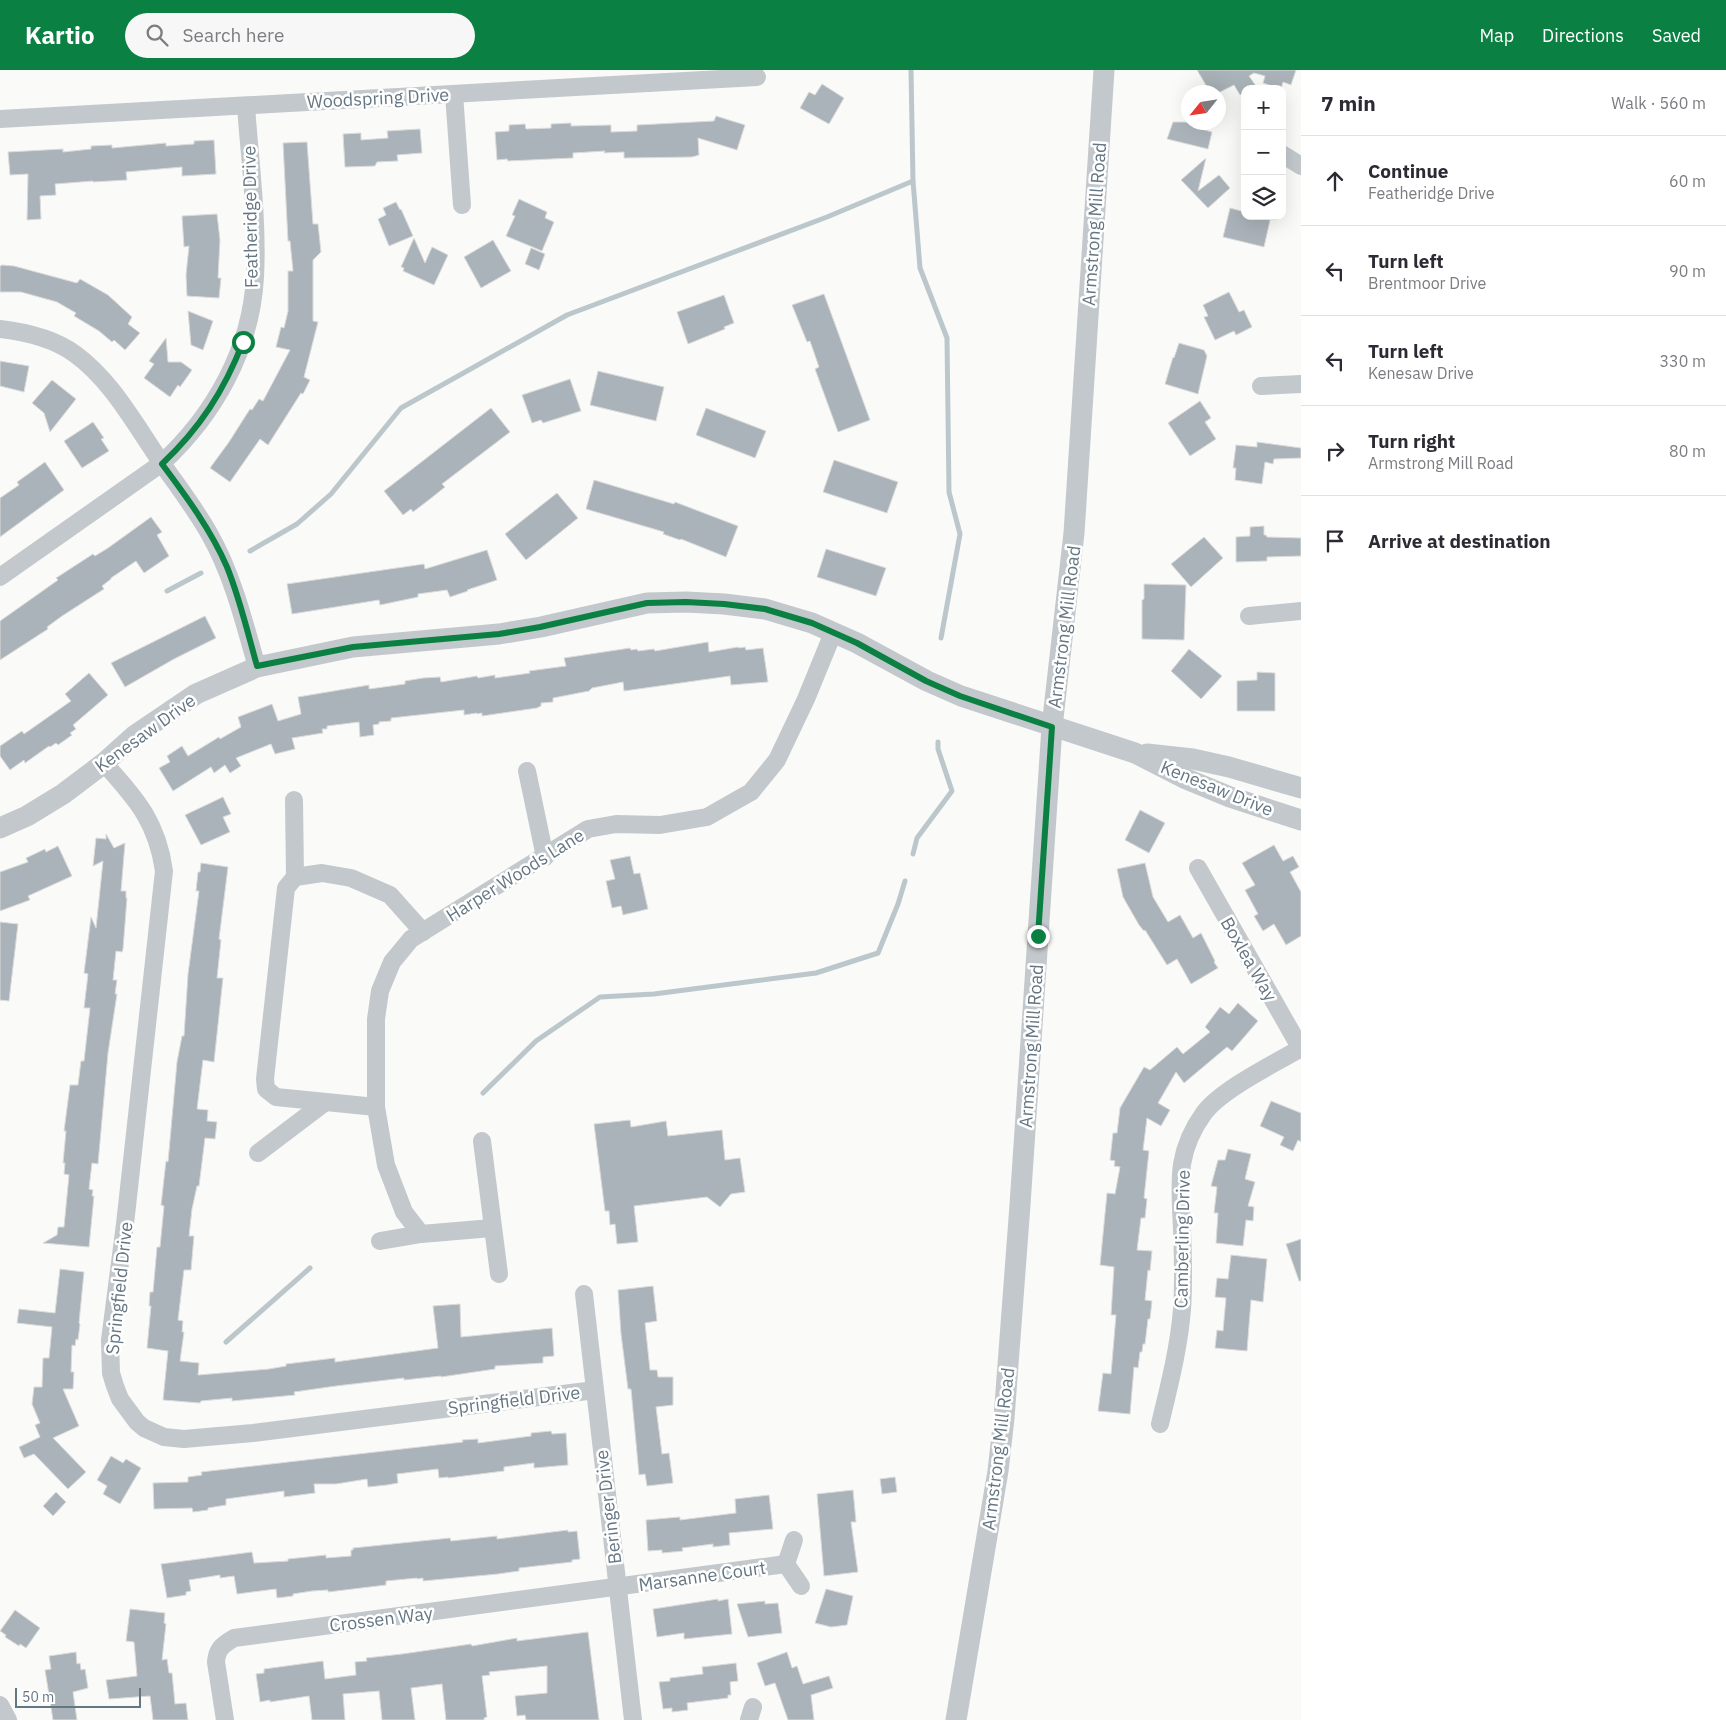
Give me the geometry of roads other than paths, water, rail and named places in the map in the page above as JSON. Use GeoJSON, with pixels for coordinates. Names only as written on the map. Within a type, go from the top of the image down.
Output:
{"type":"FeatureCollection","features":[{"type":"Feature","properties":{"kind":"street","name":"Armstrong Mill Road"},"geometry":{"type":"LineString","coordinates":[[956,1720],[998,1471],[1004,1418],[1021,1195],[1052,727],[1074,533],[1104,70]]}},
{"type":"Feature","properties":{"kind":"street","name":"Woodspring Drive"},"geometry":{"type":"LineString","coordinates":[[0,119],[757,77]]}},
{"type":"Feature","properties":{"kind":"street"},"geometry":{"type":"LineString","coordinates":[[454,94],[462,205]]}},
{"type":"Feature","properties":{"kind":"street","name":"Featheridge Drive"},"geometry":{"type":"LineString","coordinates":[[0,578],[162,464],[198,426],[234,366],[243,342],[251,311],[255,278],[246,106]]}},
{"type":"Feature","properties":{"kind":"street"},"geometry":{"type":"LineString","coordinates":[[1286,157],[1301,166]]}},
{"type":"Feature","properties":{"kind":"street"},"geometry":{"type":"LineString","coordinates":[[0,329],[22,332],[51,341],[74,354],[100,377],[128,413],[187,498],[227,568],[257,666]]}},
{"type":"Feature","properties":{"kind":"street"},"geometry":{"type":"LineString","coordinates":[[1261,386],[1301,384]]}},
{"type":"Feature","properties":{"kind":"street","name":"Kenesaw Drive"},"geometry":{"type":"LineString","coordinates":[[0,828],[27,816],[63,794],[104,763],[134,736],[196,694],[257,666],[353,647],[499,634],[540,627],[647,603],[686,602],[765,609],[812,623],[857,643],[926,681],[960,696],[1135,753],[1230,797],[1301,820]]}},
{"type":"Feature","properties":{"kind":"street"},"geometry":{"type":"LineString","coordinates":[[1249,616],[1301,611]]}},
{"type":"Feature","properties":{"kind":"street","name":"Harper Woods Lane"},"geometry":{"type":"LineString","coordinates":[[422,1234],[404,1212],[386,1165],[376,1107],[376,1019],[380,991],[392,962],[411,939],[588,830],[616,824],[660,825],[707,817],[751,792],[777,760],[806,699],[833,633]]}},
{"type":"Feature","properties":{"kind":"street","name":"Kenesaw Drive"},"geometry":{"type":"LineString","coordinates":[[1135,753],[1193,759],[1229,767],[1301,788]]}},
{"type":"Feature","properties":{"kind":"street","name":"Springfield Drive"},"geometry":{"type":"LineString","coordinates":[[104,763],[138,804],[154,830],[161,850],[164,871],[126,1224],[110,1340],[111,1373],[114,1386],[120,1399],[137,1422],[144,1428],[164,1436],[184,1439],[253,1433],[594,1390]]}},
{"type":"Feature","properties":{"kind":"street"},"geometry":{"type":"LineString","coordinates":[[527,771],[544,856]]}},
{"type":"Feature","properties":{"kind":"street"},"geometry":{"type":"LineString","coordinates":[[294,800],[295,877],[286,888],[264,1079],[266,1089],[276,1097],[376,1107]]}},
{"type":"Feature","properties":{"kind":"street","name":"Boxlea Way"},"geometry":{"type":"LineString","coordinates":[[1198,868],[1301,1049]]}},
{"type":"Feature","properties":{"kind":"street"},"geometry":{"type":"LineString","coordinates":[[295,877],[322,873],[351,878],[390,895],[423,932]]}},
{"type":"Feature","properties":{"kind":"street","name":"Camberling Drive"},"geometry":{"type":"LineString","coordinates":[[1160,1424],[1179,1340],[1184,1276],[1180,1171],[1186,1148],[1204,1113],[1215,1102],[1229,1091],[1301,1049]]}},
{"type":"Feature","properties":{"kind":"street"},"geometry":{"type":"LineString","coordinates":[[258,1153],[324,1103]]}},
{"type":"Feature","properties":{"kind":"street"},"geometry":{"type":"LineString","coordinates":[[482,1141],[499,1274]]}},
{"type":"Feature","properties":{"kind":"street"},"geometry":{"type":"LineString","coordinates":[[380,1241],[422,1234],[492,1228]]}},
{"type":"Feature","properties":{"kind":"street","name":"Beringer Drive"},"geometry":{"type":"LineString","coordinates":[[584,1294],[633,1720]]}},
{"type":"Feature","properties":{"kind":"street"},"geometry":{"type":"LineString","coordinates":[[794,1540],[786,1564],[801,1586]]}},
{"type":"Feature","properties":{"kind":"street","name":"Marsanne Court"},"geometry":{"type":"LineString","coordinates":[[618,1587],[786,1564]]}},
{"type":"Feature","properties":{"kind":"street","name":"Crossen Way"},"geometry":{"type":"LineString","coordinates":[[225,1720],[216,1662],[221,1646],[234,1638],[618,1587]]}},
{"type":"Feature","properties":{"kind":"street"},"geometry":{"type":"LineString","coordinates":[[0,1705],[8,1720]]}},
{"type":"Feature","properties":{"kind":"waterway"},"geometry":{"type":"LineString","coordinates":[[250,551],[297,524],[331,494],[401,408],[567,315],[827,217],[913,181],[911,70]]}},
{"type":"Feature","properties":{"kind":"waterway"},"geometry":{"type":"LineString","coordinates":[[913,181],[920,268],[947,338],[949,492],[960,534],[941,638]]}},
{"type":"Feature","properties":{"kind":"waterway"},"geometry":{"type":"LineString","coordinates":[[167,591],[201,573]]}},
{"type":"Feature","properties":{"kind":"waterway"},"geometry":{"type":"LineString","coordinates":[[913,854],[917,838],[952,791],[938,749],[938,742]]}},
{"type":"Feature","properties":{"kind":"waterway"},"geometry":{"type":"LineString","coordinates":[[483,1093],[536,1041],[600,997],[654,994],[816,973],[878,953],[898,904],[905,881]]}},
{"type":"Feature","properties":{"kind":"waterway"},"geometry":{"type":"LineString","coordinates":[[226,1342],[310,1268]]}}]}
